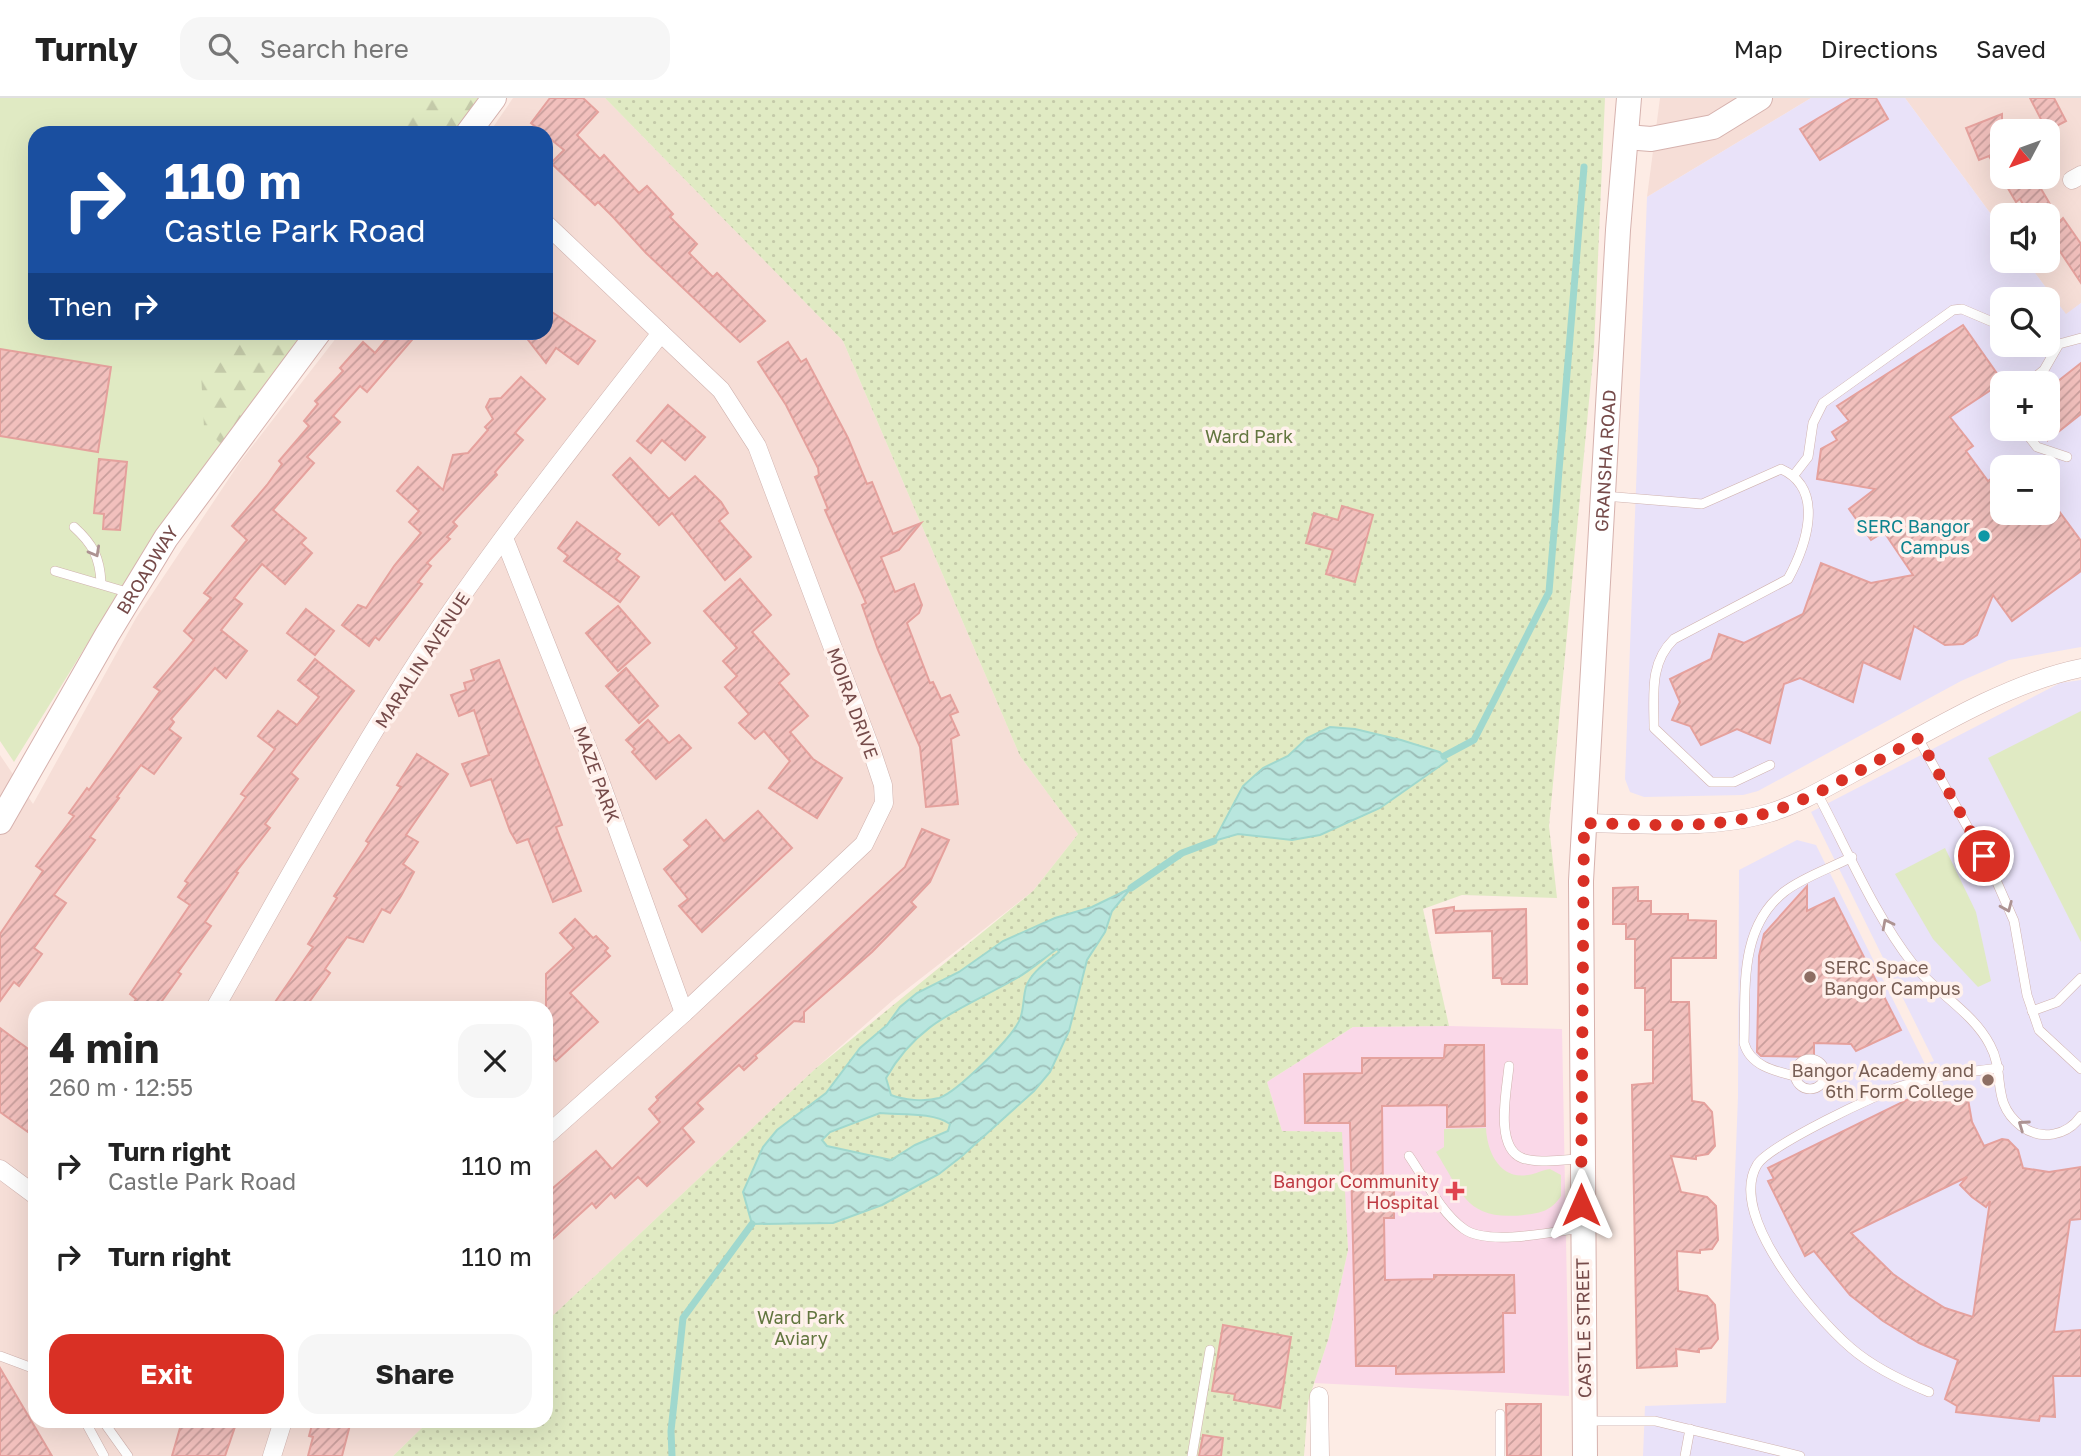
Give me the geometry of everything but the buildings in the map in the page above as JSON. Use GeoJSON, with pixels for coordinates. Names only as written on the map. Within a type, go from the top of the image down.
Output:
{"type":"FeatureCollection","features":[{"type":"Feature","properties":{"kind":"street"},"geometry":{"type":"LineString","coordinates":[[473,126],[494,98]]}},
{"type":"Feature","properties":{"kind":"street","name":"GRANSHA ROAD"},"geometry":{"type":"LineString","coordinates":[[1584,823],[1618,230],[1629,98]]}},
{"type":"Feature","properties":{"kind":"street"},"geometry":{"type":"LineString","coordinates":[[1626,137],[1651,139],[1713,127],[1760,98]]}},
{"type":"Feature","properties":{"kind":"street","name":"MOIRA DRIVE"},"geometry":{"type":"LineString","coordinates":[[553,231],[721,390],[757,446],[872,752],[883,785],[884,803],[864,844],[684,1013],[553,1130]]}},
{"type":"Feature","properties":{"kind":"street","name":"MARALIN AVENUE"},"geometry":{"type":"LineString","coordinates":[[219,1001],[309,842],[421,656],[503,538],[660,333]]}},
{"type":"Feature","properties":{"kind":"street","name":"BROADWAY"},"geometry":{"type":"LineString","coordinates":[[0,822],[131,593],[166,538],[313,340]]}},
{"type":"Feature","properties":{"kind":"street","name":"MAZE PARK"},"geometry":{"type":"LineString","coordinates":[[503,538],[595,767],[684,1013]]}},
{"type":"Feature","properties":{"kind":"street"},"geometry":{"type":"LineString","coordinates":[[1584,823],[1724,821],[1768,813],[1817,793],[1919,738],[2048,675],[2081,668]]}},
{"type":"Feature","properties":{"kind":"street","name":"CASTLE STREET"},"geometry":{"type":"LineString","coordinates":[[1584,823],[1581,1228],[1585,1456]]}},
{"type":"Feature","properties":{"kind":"street"},"geometry":{"type":"LineString","coordinates":[[0,1169],[28,1190]]}},
{"type":"Feature","properties":{"kind":"street"},"geometry":{"type":"LineString","coordinates":[[1319,1396],[1320,1456]]}},
{"type":"Feature","properties":{"kind":"street"},"geometry":{"type":"LineString","coordinates":[[272,1456],[280,1428]]}},
{"type":"Feature","properties":{"kind":"lane"},"geometry":{"type":"LineString","coordinates":[[1794,475],[1808,457],[1813,423],[1823,403],[1945,316],[1962,309],[1990,321]]}},
{"type":"Feature","properties":{"kind":"lane"},"geometry":{"type":"LineString","coordinates":[[2060,344],[2081,338]]}},
{"type":"Feature","properties":{"kind":"lane"},"geometry":{"type":"LineString","coordinates":[[2032,441],[2037,447],[2067,457]]}},
{"type":"Feature","properties":{"kind":"lane"},"geometry":{"type":"LineString","coordinates":[[1602,496],[1646,502],[1702,503],[1782,469],[1794,475],[1805,489],[1810,507],[1797,562],[1788,579],[1674,639],[1662,650],[1655,669],[1654,728],[1711,782],[1734,782],[1770,765]]}},
{"type":"Feature","properties":{"kind":"lane"},"geometry":{"type":"LineString","coordinates":[[74,527],[86,538],[100,561],[102,583]]}},
{"type":"Feature","properties":{"kind":"lane"},"geometry":{"type":"LineString","coordinates":[[55,570],[131,593]]}},
{"type":"Feature","properties":{"kind":"lane"},"geometry":{"type":"LineString","coordinates":[[1919,738],[1992,871],[2014,921],[2032,1011],[2039,1030],[2080,1063]]}},
{"type":"Feature","properties":{"kind":"lane"},"geometry":{"type":"LineString","coordinates":[[1817,793],[1893,936],[1914,966],[1974,1023],[1990,1044],[1999,1068],[1998,1095],[2010,1115],[2037,1134],[2059,1135],[2075,1125],[2081,1116]]}},
{"type":"Feature","properties":{"kind":"lane"},"geometry":{"type":"LineString","coordinates":[[1795,1076],[1754,1062],[1747,1055],[1744,1043],[1747,954],[1756,924],[1784,892],[1852,857]]}},
{"type":"Feature","properties":{"kind":"lane"},"geometry":{"type":"LineString","coordinates":[[2032,1011],[2057,1002],[2081,978]]}},
{"type":"Feature","properties":{"kind":"lane"},"geometry":{"type":"LineString","coordinates":[[1509,1066],[1504,1124],[1510,1149],[1521,1157],[1533,1159],[1582,1159]]}},
{"type":"Feature","properties":{"kind":"lane"},"geometry":{"type":"LineString","coordinates":[[1929,1392],[1902,1381],[1852,1349],[1811,1309],[1784,1273],[1750,1206],[1748,1188],[1757,1164],[1776,1147],[1890,1091],[1953,1073],[1999,1068]]}},
{"type":"Feature","properties":{"kind":"lane"},"geometry":{"type":"LineString","coordinates":[[1409,1156],[1450,1216],[1466,1231],[1485,1236],[1581,1228]]}},
{"type":"Feature","properties":{"kind":"lane"},"geometry":{"type":"LineString","coordinates":[[1192,1456],[1210,1350]]}},
{"type":"Feature","properties":{"kind":"lane"},"geometry":{"type":"LineString","coordinates":[[0,1356],[28,1366]]}},
{"type":"Feature","properties":{"kind":"lane"},"geometry":{"type":"LineString","coordinates":[[1500,1413],[1500,1456]]}},
{"type":"Feature","properties":{"kind":"lane"},"geometry":{"type":"LineString","coordinates":[[1585,1421],[1655,1422],[1800,1456]]}},
{"type":"Feature","properties":{"kind":"lane"},"geometry":{"type":"LineString","coordinates":[[89,1428],[104,1456]]}},
{"type":"Feature","properties":{"kind":"lane"},"geometry":{"type":"LineString","coordinates":[[108,1428],[128,1456]]}},
{"type":"Feature","properties":{"kind":"lane"},"geometry":{"type":"LineString","coordinates":[[1685,1456],[1689,1429]]}},
{"type":"Feature","properties":{"kind":"shaded area"},"geometry":{"type":"Polygon","coordinates":[[[513,98],[605,98],[843,341],[1020,756],[1078,834],[1033,891],[893,1000],[815,1069],[553,1315],[553,1001],[28,1001],[28,1428],[422,1428],[393,1456],[0,1456],[0,755],[33,804],[136,618],[240,462],[335,340],[553,340],[553,126],[494,126],[513,98]]]}},
{"type":"Feature","properties":{"kind":"shaded area"},"geometry":{"type":"Polygon","coordinates":[[[1660,98],[1811,98],[1647,197],[1660,98]]]}},
{"type":"Feature","properties":{"kind":"shaded area"},"geometry":{"type":"Polygon","coordinates":[[[1811,98],[1905,98],[1990,213],[1990,273],[2035,273],[2046,287],[1990,287],[1990,357],[2060,357],[2060,306],[2066,314],[2081,303],[2081,647],[2009,660],[1961,681],[1758,791],[1743,795],[1644,797],[1630,792],[1625,779],[1647,197],[1811,98]]]}},
{"type":"Feature","properties":{"kind":"shaded area"},"geometry":{"type":"Polygon","coordinates":[[[1905,98],[2081,98],[2081,303],[2066,315],[2060,307],[2060,287],[2045,287],[2035,273],[2060,273],[2060,203],[1990,203],[1990,213],[1905,98]]]}},
{"type":"Feature","properties":{"kind":"shaded area","name":"Bangor Academy and 6th Form College"},"geometry":{"type":"Polygon","coordinates":[[[2081,680],[2081,1456],[1643,1456],[1645,1406],[1726,1403],[1738,1097],[1739,870],[1797,840],[1816,845],[1925,1064],[1934,1061],[1811,812],[2060,683],[2081,680]]]}},
{"type":"Feature","properties":{"kind":"shaded area","name":"Bangor Community Hospital"},"geometry":{"type":"Polygon","coordinates":[[[1353,1027],[1562,1029],[1569,1396],[1314,1383],[1329,1337],[1348,1250],[1341,1132],[1282,1131],[1267,1082],[1353,1027]]]}},
{"type":"Feature","properties":{"kind":"green space"},"geometry":{"type":"Polygon","coordinates":[[[0,98],[482,98],[460,126],[28,126],[28,340],[302,340],[125,583],[14,762],[0,741],[0,98]]]}},
{"type":"Feature","properties":{"kind":"green space"},"geometry":{"type":"Polygon","coordinates":[[[406,98],[482,98],[460,126],[393,126],[406,98]]]}},
{"type":"Feature","properties":{"kind":"green space","name":"Ward Park"},"geometry":{"type":"Polygon","coordinates":[[[605,98],[1605,98],[1594,348],[1549,826],[1557,898],[1462,895],[1423,909],[1449,1026],[1353,1027],[1267,1082],[1282,1131],[1342,1132],[1348,1250],[1329,1337],[1308,1402],[1304,1456],[393,1456],[422,1428],[553,1428],[553,1315],[815,1069],[1033,891],[1078,834],[1020,756],[843,341],[605,98]]]}},
{"type":"Feature","properties":{"kind":"green space"},"geometry":{"type":"Polygon","coordinates":[[[218,340],[302,340],[223,446],[204,427],[201,373],[218,340]]]}},
{"type":"Feature","properties":{"kind":"green space"},"geometry":{"type":"Polygon","coordinates":[[[2081,711],[2081,942],[1988,758],[2081,711]]]}},
{"type":"Feature","properties":{"kind":"green space"},"geometry":{"type":"Polygon","coordinates":[[[1945,848],[1976,912],[1991,981],[1978,987],[1933,939],[1895,874],[1945,848]]]}},
{"type":"Feature","properties":{"kind":"green space"},"geometry":{"type":"Polygon","coordinates":[[[1486,1128],[1492,1155],[1503,1169],[1518,1175],[1528,1175],[1550,1169],[1561,1175],[1561,1196],[1553,1205],[1536,1213],[1505,1216],[1490,1214],[1469,1202],[1436,1152],[1444,1147],[1444,1129],[1486,1128]]]}},
{"type":"Feature","properties":{"kind":"water"},"geometry":{"type":"Polygon","coordinates":[[[1330,727],[1355,729],[1401,740],[1440,752],[1447,761],[1380,808],[1320,835],[1292,840],[1238,834],[1214,841],[1243,786],[1263,768],[1288,756],[1307,738],[1330,727]]]}},
{"type":"Feature","properties":{"kind":"water"},"geometry":{"type":"Polygon","coordinates":[[[1131,888],[1112,911],[1105,932],[1087,960],[1069,1031],[1050,1072],[1034,1091],[939,1174],[882,1205],[833,1223],[752,1224],[743,1192],[763,1147],[777,1130],[826,1093],[860,1048],[887,1025],[900,1007],[917,993],[959,972],[1003,941],[1055,918],[1092,907],[1131,888]],[[1057,949],[1022,975],[944,1018],[913,1042],[886,1078],[891,1095],[914,1100],[939,1098],[971,1075],[1015,1027],[1020,1019],[1028,982],[1059,952],[1057,949]],[[880,1113],[830,1132],[822,1140],[827,1146],[891,1160],[915,1145],[948,1131],[950,1124],[926,1116],[880,1113]]]}},
{"type":"Feature","properties":{"kind":"waterway"},"geometry":{"type":"LineString","coordinates":[[1444,756],[1474,740],[1549,592],[1584,167]]}},
{"type":"Feature","properties":{"kind":"waterway"},"geometry":{"type":"LineString","coordinates":[[1131,888],[1182,853],[1214,841]]}},
{"type":"Feature","properties":{"kind":"waterway"},"geometry":{"type":"LineString","coordinates":[[672,1456],[671,1431],[683,1318],[752,1224]]}},
{"type":"Feature","properties":{"kind":"place","name":"SERC Bangor Campus"},"geometry":{"type":"Point","coordinates":[1984,536]}},
{"type":"Feature","properties":{"kind":"place","name":"SERC Space Bangor Campus"},"geometry":{"type":"Point","coordinates":[1810,977]}},
{"type":"Feature","properties":{"kind":"place","name":"Bangor Academy and 6th Form College"},"geometry":{"type":"Point","coordinates":[1988,1080]}},
{"type":"Feature","properties":{"kind":"place","name":"Bangor Community Hospital"},"geometry":{"type":"Point","coordinates":[1455,1191]}},
{"type":"Feature","properties":{"kind":"route"},"geometry":{"type":"LineString","coordinates":[[1581,1205],[1581,881],[1584,823],[1724,821],[1768,813],[1817,793],[1919,738],[1984,856]]}},
{"type":"Feature","properties":{"kind":"park label","name":"Ward Park Aviary"},"geometry":{"type":"Point","coordinates":[801,1327]}}]}
